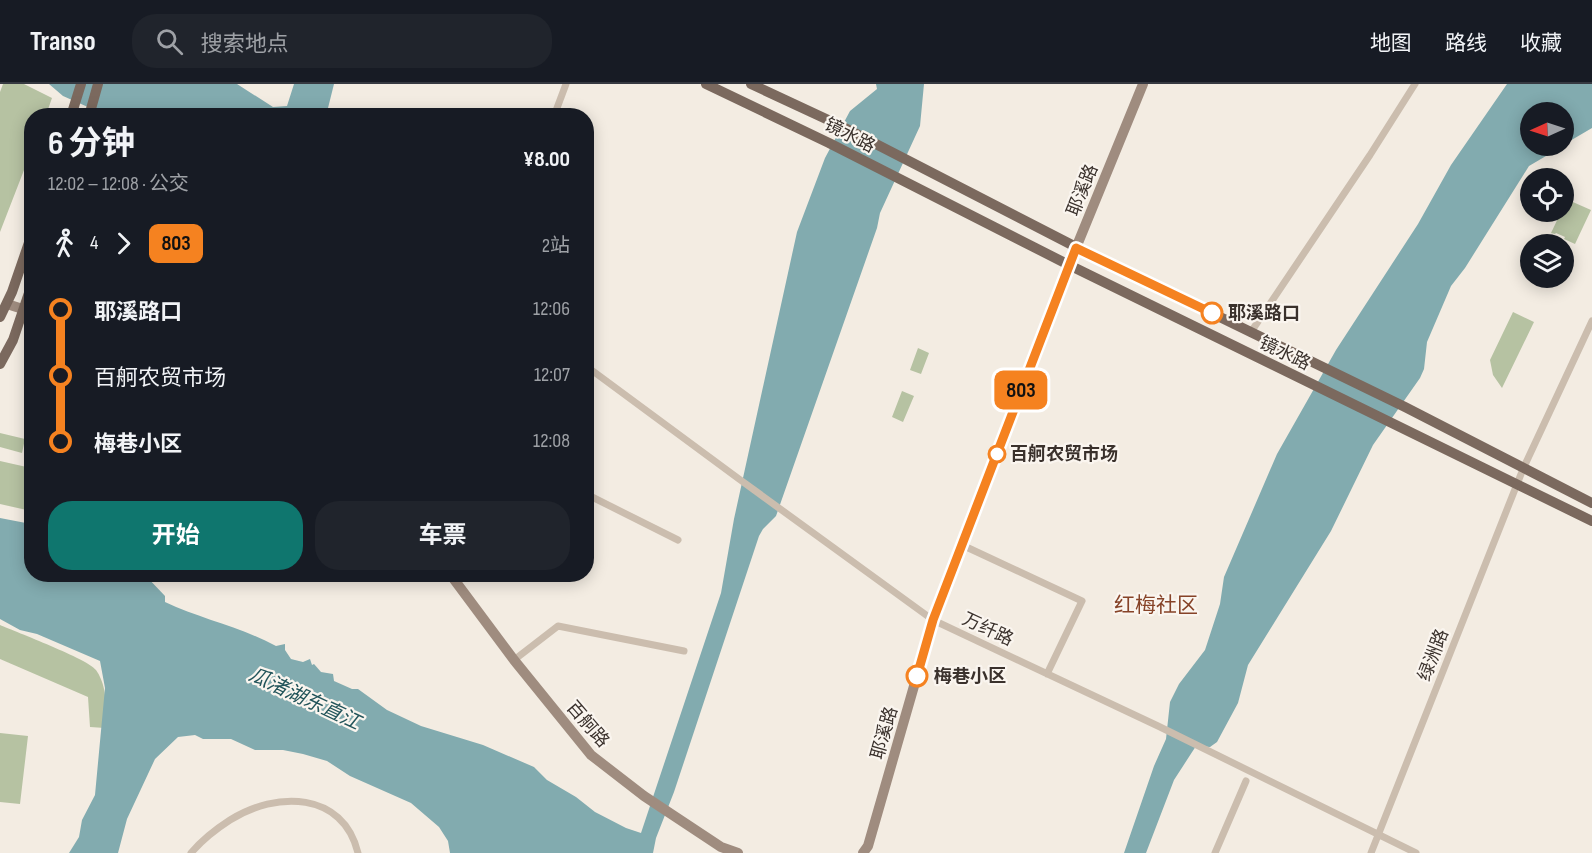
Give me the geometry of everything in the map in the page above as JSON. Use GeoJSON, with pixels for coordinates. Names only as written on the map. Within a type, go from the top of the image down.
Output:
{"type":"FeatureCollection","features":[{"type":"Feature","properties":{"kind":"main road"},"geometry":{"type":"LineString","coordinates":[[74,108],[81,84]]}},
{"type":"Feature","properties":{"kind":"main road"},"geometry":{"type":"LineString","coordinates":[[90,108],[98,84]]}},
{"type":"Feature","properties":{"kind":"main road","name":"镜水路"},"geometry":{"type":"LineString","coordinates":[[706,84],[1592,521]]}},
{"type":"Feature","properties":{"kind":"main road","name":"镜水路"},"geometry":{"type":"LineString","coordinates":[[751,84],[839,125],[1076,248],[1320,365],[1592,502]]}},
{"type":"Feature","properties":{"kind":"main road"},"geometry":{"type":"LineString","coordinates":[[0,317],[24,256]]}},
{"type":"Feature","properties":{"kind":"main road"},"geometry":{"type":"LineString","coordinates":[[0,363],[24,316]]}},
{"type":"Feature","properties":{"kind":"street"},"geometry":{"type":"LineString","coordinates":[[557,108],[566,84]]}},
{"type":"Feature","properties":{"kind":"street","name":"耶溪路"},"geometry":{"type":"LineString","coordinates":[[863,853],[868,846],[933,620],[1069,265],[1143,84]]}},
{"type":"Feature","properties":{"kind":"street"},"geometry":{"type":"LineString","coordinates":[[1251,332],[1415,84]]}},
{"type":"Feature","properties":{"kind":"street"},"geometry":{"type":"LineString","coordinates":[[7,304],[24,309]]}},
{"type":"Feature","properties":{"kind":"street","name":"绿洲路"},"geometry":{"type":"LineString","coordinates":[[1371,853],[1517,483],[1592,321]]}},
{"type":"Feature","properties":{"kind":"street","name":"万纤路"},"geometry":{"type":"LineString","coordinates":[[594,372],[933,620],[1158,726],[1416,853]]}},
{"type":"Feature","properties":{"kind":"street"},"geometry":{"type":"LineString","coordinates":[[594,498],[678,540]]}},
{"type":"Feature","properties":{"kind":"street"},"geometry":{"type":"LineString","coordinates":[[962,545],[1082,601],[1047,674]]}},
{"type":"Feature","properties":{"kind":"street","name":"百舸路"},"geometry":{"type":"LineString","coordinates":[[456,582],[514,660],[591,755],[644,796],[721,846],[738,853]]}},
{"type":"Feature","properties":{"kind":"street"},"geometry":{"type":"LineString","coordinates":[[514,660],[558,626],[684,651]]}},
{"type":"Feature","properties":{"kind":"street"},"geometry":{"type":"LineString","coordinates":[[1215,853],[1246,781]]}},
{"type":"Feature","properties":{"kind":"street"},"geometry":{"type":"LineString","coordinates":[[191,853],[202,841],[230,819],[274,802],[299,801],[319,805],[336,814],[355,841],[358,853]]}},
{"type":"Feature","properties":{"kind":"green space"},"geometry":{"type":"Polygon","coordinates":[[[3,84],[24,84],[52,98],[48,108],[24,108],[24,170],[0,232],[0,92],[3,84]]]}},
{"type":"Feature","properties":{"kind":"green space"},"geometry":{"type":"Polygon","coordinates":[[[1574,203],[1591,210],[1575,244],[1574,234],[1551,233],[1556,222],[1574,222],[1574,203]]]}},
{"type":"Feature","properties":{"kind":"green space"},"geometry":{"type":"Polygon","coordinates":[[[1513,312],[1534,322],[1502,388],[1493,375],[1490,360],[1513,312]]]}},
{"type":"Feature","properties":{"kind":"green space"},"geometry":{"type":"Polygon","coordinates":[[[918,348],[929,353],[921,374],[910,370],[918,348]]]}},
{"type":"Feature","properties":{"kind":"green space"},"geometry":{"type":"Polygon","coordinates":[[[902,391],[914,396],[903,422],[892,417],[902,391]]]}},
{"type":"Feature","properties":{"kind":"green space"},"geometry":{"type":"Polygon","coordinates":[[[0,433],[24,439],[22,453],[0,447],[0,433]]]}},
{"type":"Feature","properties":{"kind":"green space"},"geometry":{"type":"Polygon","coordinates":[[[0,461],[24,466],[24,509],[0,504],[0,461]]]}},
{"type":"Feature","properties":{"kind":"green space"},"geometry":{"type":"Polygon","coordinates":[[[0,625],[66,653],[96,670],[103,684],[106,706],[105,728],[90,727],[88,697],[0,659],[0,625]]]}},
{"type":"Feature","properties":{"kind":"green space"},"geometry":{"type":"Polygon","coordinates":[[[0,733],[28,736],[20,804],[0,802],[0,733]]]}},
{"type":"Feature","properties":{"kind":"water"},"geometry":{"type":"Polygon","coordinates":[[[49,84],[237,84],[273,107],[287,106],[294,84],[334,84],[328,108],[90,108],[63,96],[49,84]]]}},
{"type":"Feature","properties":{"kind":"water","name":"瓜渚湖东直江"},"geometry":{"type":"Polygon","coordinates":[[[876,84],[924,84],[920,126],[880,213],[877,228],[776,516],[759,536],[674,792],[656,838],[653,853],[450,853],[448,841],[439,827],[411,803],[350,776],[327,761],[283,750],[255,750],[231,739],[203,739],[195,735],[178,737],[155,759],[127,819],[118,853],[69,853],[79,837],[82,820],[95,795],[105,688],[100,661],[37,634],[20,630],[0,619],[0,518],[24,523],[24,582],[152,582],[165,596],[165,602],[276,646],[285,644],[285,650],[291,659],[303,662],[310,659],[312,665],[314,664],[321,672],[333,674],[334,681],[352,689],[358,689],[387,710],[421,726],[483,745],[534,767],[547,780],[576,797],[595,812],[641,833],[721,593],[734,519],[797,232],[825,158],[850,111],[877,89],[876,84]]]}},
{"type":"Feature","properties":{"kind":"water"},"geometry":{"type":"Polygon","coordinates":[[[1507,84],[1592,84],[1592,128],[1574,139],[1574,102],[1520,102],[1520,156],[1546,156],[1528,168],[1520,168],[1520,180],[1465,268],[1451,286],[1427,342],[1424,369],[1420,378],[1373,445],[1331,531],[1248,665],[1238,703],[1217,742],[1210,747],[1196,746],[1174,780],[1146,853],[1124,853],[1154,766],[1166,739],[1170,702],[1179,684],[1205,650],[1220,604],[1224,577],[1277,454],[1336,350],[1418,224],[1451,165],[1507,84]]]}},
{"type":"Feature","properties":{"kind":"bus line","name":"803"},"geometry":{"type":"LineString","coordinates":[[917,676],[933,620],[1076,248],[1212,313]]}},
{"type":"Feature","properties":{"kind":"place","name":"耶溪路口"},"geometry":{"type":"Point","coordinates":[1212,313]}},
{"type":"Feature","properties":{"kind":"place","name":"百舸农贸市场"},"geometry":{"type":"Point","coordinates":[997,454]}},
{"type":"Feature","properties":{"kind":"place","name":"梅巷小区"},"geometry":{"type":"Point","coordinates":[917,676]}},
{"type":"Feature","properties":{"kind":"district","name":"红梅社区"},"geometry":{"type":"Point","coordinates":[1156,605]}}]}
